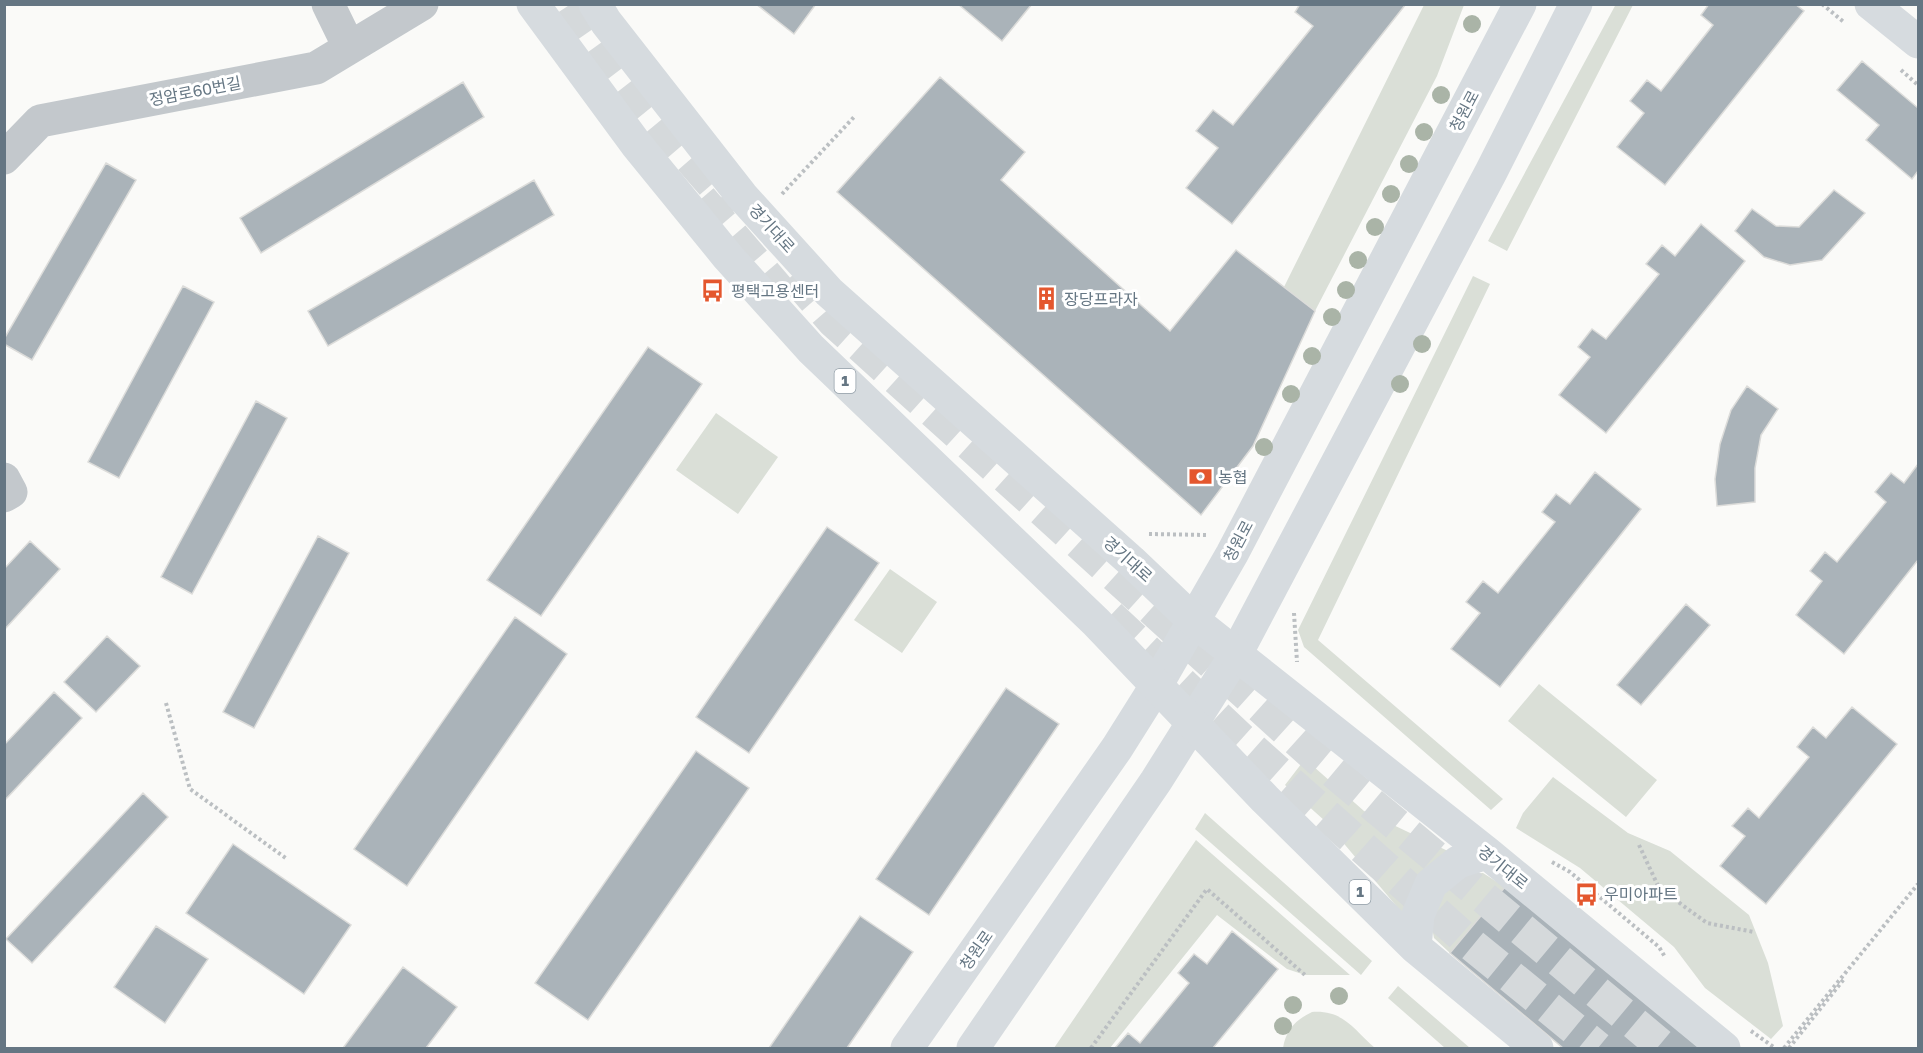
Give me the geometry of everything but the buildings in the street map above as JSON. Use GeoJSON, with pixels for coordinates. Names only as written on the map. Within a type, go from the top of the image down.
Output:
{"type":"FeatureCollection","features":[{"type":"Feature","properties":{"kind":"main road","name":"1"},"geometry":{"type":"LineString","coordinates":[[533,4],[657,170],[728,257],[811,349],[1087,614],[1265,799],[1415,947],[1538,1048]]}},
{"type":"Feature","properties":{"kind":"main road","name":"경기대로"},"geometry":{"type":"LineString","coordinates":[[595,4],[606,22],[742,196],[829,291],[1131,561],[1194,621],[1487,853],[1736,1039]]}},
{"type":"Feature","properties":{"kind":"main road","name":"청원로"},"geometry":{"type":"LineString","coordinates":[[907,1048],[1117,748],[1156,686],[1232,554],[1520,4]]}},
{"type":"Feature","properties":{"kind":"main road"},"geometry":{"type":"LineString","coordinates":[[973,1048],[1156,781],[1236,654],[1485,182],[1576,4]]}},
{"type":"Feature","properties":{"kind":"main road"},"geometry":{"type":"LineString","coordinates":[[1871,4],[1918,42]]}},
{"type":"Feature","properties":{"kind":"main road"},"geometry":{"type":"LineString","coordinates":[[1415,947],[1418,915],[1431,884],[1458,862],[1487,853]]}},
{"type":"Feature","properties":{"kind":"street"},"geometry":{"type":"LineString","coordinates":[[328,4],[348,47]]}},
{"type":"Feature","properties":{"kind":"street","name":"정암로60번길"},"geometry":{"type":"LineString","coordinates":[[4,158],[40,121],[316,68],[422,4]]}},
{"type":"Feature","properties":{"kind":"street"},"geometry":{"type":"LineString","coordinates":[[4,479],[11,492],[4,496]]}},
{"type":"Feature","properties":{"kind":"path"},"geometry":{"type":"LineString","coordinates":[[779,196],[854,117]]}},
{"type":"Feature","properties":{"kind":"path"},"geometry":{"type":"LineString","coordinates":[[1149,534],[1209,535],[1212,528]]}},
{"type":"Feature","properties":{"kind":"path"},"geometry":{"type":"LineString","coordinates":[[1293,604],[1297,662],[1305,669]]}},
{"type":"Feature","properties":{"kind":"path"},"geometry":{"type":"LineString","coordinates":[[166,704],[190,789],[287,859]]}},
{"type":"Feature","properties":{"kind":"path"},"geometry":{"type":"LineString","coordinates":[[1639,845],[1659,888],[1707,923],[1754,932]]}},
{"type":"Feature","properties":{"kind":"path"},"geometry":{"type":"LineString","coordinates":[[1550,862],[1570,872],[1659,947],[1670,965]]}},
{"type":"Feature","properties":{"kind":"path"},"geometry":{"type":"LineString","coordinates":[[1784,1048],[1918,885]]}},
{"type":"Feature","properties":{"kind":"path"},"geometry":{"type":"LineString","coordinates":[[1789,1048],[1918,885]]}},
{"type":"Feature","properties":{"kind":"path"},"geometry":{"type":"LineString","coordinates":[[1091,1048],[1207,889],[1305,975]]}},
{"type":"Feature","properties":{"kind":"path"},"geometry":{"type":"LineString","coordinates":[[1736,1039],[1775,1048]]}},
{"type":"Feature","properties":{"kind":"shaded area"},"geometry":{"type":"Polygon","coordinates":[[[1616,4],[1633,5],[1507,251],[1488,241],[1616,4]]]}},
{"type":"Feature","properties":{"kind":"shaded area"},"geometry":{"type":"Polygon","coordinates":[[[1424,5],[1464,5],[1437,76],[1315,311],[1284,287],[1424,5]]]}},
{"type":"Feature","properties":{"kind":"shaded area"},"geometry":{"type":"Polygon","coordinates":[[[1473,276],[1490,284],[1318,640],[1503,799],[1491,810],[1304,647],[1298,630],[1473,276]]]}},
{"type":"Feature","properties":{"kind":"shaded area"},"geometry":{"type":"Polygon","coordinates":[[[716,413],[778,457],[738,514],[676,470],[716,413]]]}},
{"type":"Feature","properties":{"kind":"shaded area"},"geometry":{"type":"Polygon","coordinates":[[[890,569],[937,602],[902,653],[854,620],[890,569]]]}},
{"type":"Feature","properties":{"kind":"shaded area"},"geometry":{"type":"Polygon","coordinates":[[[1539,684],[1657,780],[1626,817],[1508,721],[1539,684]]]}},
{"type":"Feature","properties":{"kind":"shaded area"},"geometry":{"type":"Polygon","coordinates":[[[1305,759],[1364,811],[1450,852],[1408,920],[1325,821],[1285,785],[1305,759]]]}},
{"type":"Feature","properties":{"kind":"shaded area"},"geometry":{"type":"Polygon","coordinates":[[[1553,777],[1628,833],[1670,851],[1749,915],[1768,963],[1783,1026],[1771,1039],[1705,988],[1674,947],[1580,868],[1516,828],[1523,813],[1553,777]]]}},
{"type":"Feature","properties":{"kind":"shaded area"},"geometry":{"type":"Polygon","coordinates":[[[1205,813],[1372,961],[1361,975],[1195,829],[1205,813]]]}},
{"type":"Feature","properties":{"kind":"shaded area"},"geometry":{"type":"Polygon","coordinates":[[[1196,840],[1350,975],[1305,975],[1287,969],[1217,915],[1110,1048],[1054,1048],[1196,840]]]}},
{"type":"Feature","properties":{"kind":"shaded area"},"geometry":{"type":"Polygon","coordinates":[[[1483,873],[1505,887],[1450,953],[1434,938],[1429,914],[1459,874],[1483,873]]]}},
{"type":"Feature","properties":{"kind":"shaded area"},"geometry":{"type":"Polygon","coordinates":[[[1398,986],[1470,1048],[1445,1048],[1388,998],[1398,986]]]}},
{"type":"Feature","properties":{"kind":"shaded area"},"geometry":{"type":"Polygon","coordinates":[[[1312,1012],[1332,1014],[1347,1022],[1375,1048],[1283,1048],[1292,1026],[1312,1012]]]}},
{"type":"Feature","properties":{"kind":"tunnel"},"geometry":{"type":"LineString","coordinates":[[571,4],[629,84],[735,210]]}},
{"type":"Feature","properties":{"kind":"tunnel"},"geometry":{"type":"LineString","coordinates":[[701,199],[790,303]]}},
{"type":"Feature","properties":{"kind":"tunnel"},"geometry":{"type":"LineString","coordinates":[[793,275],[833,321],[1318,759],[1664,1048]]}},
{"type":"Feature","properties":{"kind":"tunnel"},"geometry":{"type":"LineString","coordinates":[[1110,616],[1241,739],[1471,944],[1598,1048]]}},
{"type":"Feature","properties":{"kind":"place","name":"평택고용센터"},"geometry":{"type":"Point","coordinates":[713,291]}},
{"type":"Feature","properties":{"kind":"place","name":"장당프라자"},"geometry":{"type":"Point","coordinates":[1046,299]}},
{"type":"Feature","properties":{"kind":"place","name":"농협"},"geometry":{"type":"Point","coordinates":[1200,477]}},
{"type":"Feature","properties":{"kind":"place","name":"우미아파트"},"geometry":{"type":"Point","coordinates":[1586,894]}}]}
